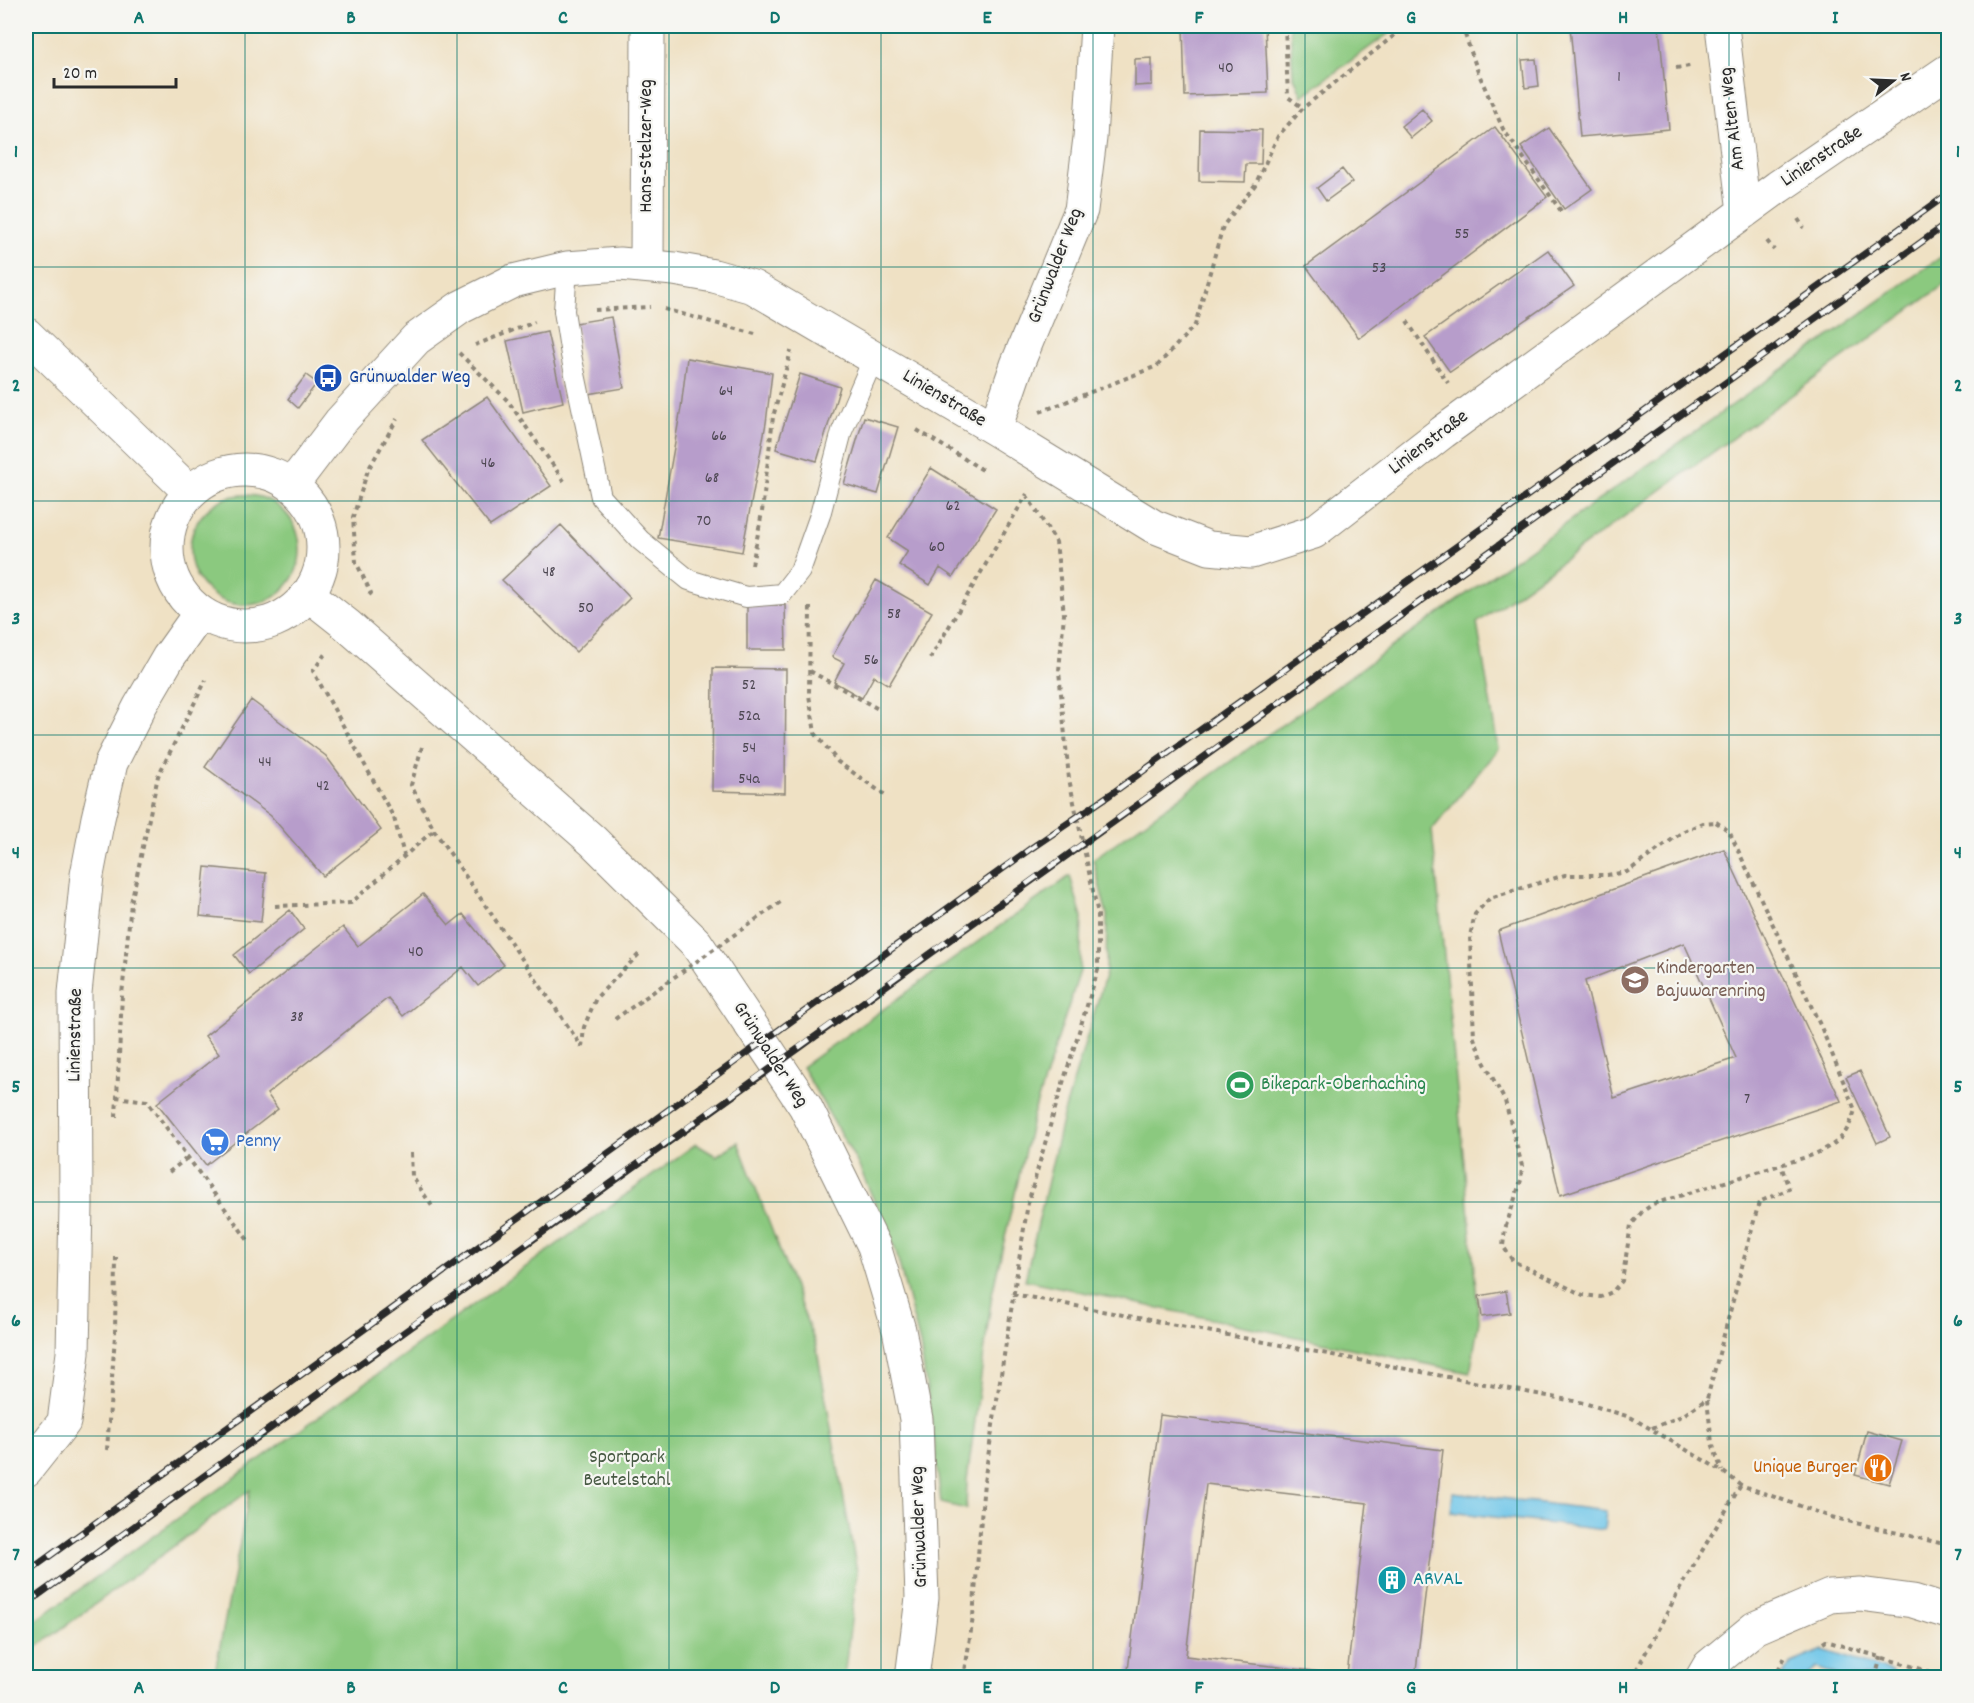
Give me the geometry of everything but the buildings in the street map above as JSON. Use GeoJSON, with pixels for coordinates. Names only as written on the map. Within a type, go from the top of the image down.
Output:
{"type":"FeatureCollection","features":[{"type":"Feature","properties":{"kind":"street","name":"Hans-Stelzer-Weg"},"geometry":{"type":"LineString","coordinates":[[647,266],[648,26]]}},
{"type":"Feature","properties":{"kind":"street","name":"Grünwalder Weg"},"geometry":{"type":"LineString","coordinates":[[995,429],[1017,365],[1081,210],[1090,138],[1097,26]]}},
{"type":"Feature","properties":{"kind":"street","name":"Am Alten Weg"},"geometry":{"type":"LineString","coordinates":[[1722,26],[1744,212]]}},
{"type":"Feature","properties":{"kind":"street","name":"Linienstraße"},"geometry":{"type":"LineString","coordinates":[[292,485],[340,422],[416,339],[461,307],[513,281],[567,268],[620,264],[694,272],[753,287],[995,429],[1153,526],[1209,548],[1251,552],[1314,532],[1469,413],[1778,187],[1948,71]]}},
{"type":"Feature","properties":{"kind":"street"},"geometry":{"type":"LineString","coordinates":[[26,334],[190,492]]}},
{"type":"Feature","properties":{"kind":"street"},"geometry":{"type":"LineString","coordinates":[[240,470],[268,473],[292,485],[315,512],[324,545],[317,580],[309,595],[286,616],[258,626],[228,625],[200,613],[185,599],[174,583],[168,564],[167,544],[170,525],[178,507],[190,492],[213,476],[240,470]]}},
{"type":"Feature","properties":{"kind":"street","name":"Grünwalder Weg"},"geometry":{"type":"LineString","coordinates":[[309,595],[347,625],[593,841],[696,943],[805,1106],[874,1246],[899,1330],[916,1419],[922,1598],[912,1677]]}},
{"type":"Feature","properties":{"kind":"street","name":"Linienstraße"},"geometry":{"type":"LineString","coordinates":[[26,1470],[64,1422],[73,1353],[76,1205],[75,993],[87,875],[98,818],[111,763],[168,658],[200,613]]}},
{"type":"Feature","properties":{"kind":"street"},"geometry":{"type":"LineString","coordinates":[[1702,1677],[1709,1666],[1755,1628],[1830,1596],[1860,1594],[1913,1601],[1948,1612]]}},
{"type":"Feature","properties":{"kind":"lane"},"geometry":{"type":"LineString","coordinates":[[567,268],[564,311],[601,497],[640,540],[689,580],[746,597],[782,594],[801,571],[820,515],[842,431],[874,357]]}},
{"type":"Feature","properties":{"kind":"path"},"geometry":{"type":"LineString","coordinates":[[1285,26],[1288,97],[1303,108]]}},
{"type":"Feature","properties":{"kind":"path"},"geometry":{"type":"LineString","coordinates":[[997,475],[986,472],[995,429],[1157,366],[1195,326],[1223,225],[1255,185],[1278,136],[1303,108],[1406,26]]}},
{"type":"Feature","properties":{"kind":"path"},"geometry":{"type":"LineString","coordinates":[[1462,26],[1478,72],[1503,129],[1561,211]]}},
{"type":"Feature","properties":{"kind":"path"},"geometry":{"type":"LineString","coordinates":[[1407,321],[1469,413]]}},
{"type":"Feature","properties":{"kind":"path"},"geometry":{"type":"LineString","coordinates":[[746,597],[762,512],[773,417],[793,345]]}},
{"type":"Feature","properties":{"kind":"path"},"geometry":{"type":"LineString","coordinates":[[459,352],[508,401],[567,485],[601,497]]}},
{"type":"Feature","properties":{"kind":"path"},"geometry":{"type":"LineString","coordinates":[[964,1677],[973,1617],[984,1482],[1028,1203],[1098,970],[1098,914],[1068,767],[1059,671],[1064,614],[1056,542],[1023,488]]}},
{"type":"Feature","properties":{"kind":"path"},"geometry":{"type":"LineString","coordinates":[[930,659],[1027,494]]}},
{"type":"Feature","properties":{"kind":"path"},"geometry":{"type":"LineString","coordinates":[[801,571],[812,612],[809,695],[815,733],[838,762],[885,795]]}},
{"type":"Feature","properties":{"kind":"path"},"geometry":{"type":"LineString","coordinates":[[313,671],[394,818],[404,855]]}},
{"type":"Feature","properties":{"kind":"path"},"geometry":{"type":"LineString","coordinates":[[810,671],[880,710]]}},
{"type":"Feature","properties":{"kind":"path"},"geometry":{"type":"LineString","coordinates":[[116,1119],[122,995],[130,903],[158,776],[207,680]]}},
{"type":"Feature","properties":{"kind":"path"},"geometry":{"type":"LineString","coordinates":[[422,747],[411,785],[434,830],[582,1047],[584,1026],[596,998],[641,952]]}},
{"type":"Feature","properties":{"kind":"path"},"geometry":{"type":"LineString","coordinates":[[1716,822],[1729,831],[1821,1028],[1855,1110],[1849,1127],[1835,1144],[1813,1155],[1781,1165],[1653,1204],[1642,1212],[1631,1225],[1622,1281],[1612,1292],[1601,1297],[1583,1295],[1513,1261],[1503,1246],[1505,1228],[1521,1180],[1522,1166],[1505,1101],[1474,1038],[1470,936],[1475,914],[1491,898],[1565,875],[1607,875],[1627,872],[1684,831],[1703,823],[1716,822]]}},
{"type":"Feature","properties":{"kind":"path"},"geometry":{"type":"LineString","coordinates":[[275,906],[351,903],[434,830]]}},
{"type":"Feature","properties":{"kind":"path"},"geometry":{"type":"LineString","coordinates":[[615,1019],[782,901]]}},
{"type":"Feature","properties":{"kind":"path"},"geometry":{"type":"LineString","coordinates":[[116,1097],[147,1101],[250,1243]]}},
{"type":"Feature","properties":{"kind":"path"},"geometry":{"type":"LineString","coordinates":[[411,1153],[412,1176],[434,1209]]}},
{"type":"Feature","properties":{"kind":"path"},"geometry":{"type":"LineString","coordinates":[[169,1172],[187,1158]]}},
{"type":"Feature","properties":{"kind":"path"},"geometry":{"type":"LineString","coordinates":[[1722,1471],[1712,1443],[1707,1399],[1760,1202],[1790,1189],[1781,1165]]}},
{"type":"Feature","properties":{"kind":"path"},"geometry":{"type":"LineString","coordinates":[[107,1450],[115,1335],[116,1253]]}},
{"type":"Feature","properties":{"kind":"path"},"geometry":{"type":"LineString","coordinates":[[1012,1294],[1584,1403],[1630,1418],[1722,1471],[1741,1485],[1832,1517],[1948,1545]]}},
{"type":"Feature","properties":{"kind":"path"},"geometry":{"type":"LineString","coordinates":[[1651,1429],[1682,1416],[1707,1399]]}},
{"type":"Feature","properties":{"kind":"path"},"geometry":{"type":"LineString","coordinates":[[1632,1677],[1683,1583],[1741,1485]]}},
{"type":"Feature","properties":{"kind":"path"},"geometry":{"type":"LineString","coordinates":[[1816,1645],[1827,1641],[1948,1677]]}},
{"type":"Feature","properties":{"kind":"path"},"geometry":{"type":"LineString","coordinates":[[1774,1677],[1785,1657],[1796,1653]]}},
{"type":"Feature","properties":{"kind":"path"},"geometry":{"type":"LineString","coordinates":[[1875,1677],[1881,1657]]}},
{"type":"Feature","properties":{"kind":"green space"},"geometry":{"type":"Polygon","coordinates":[[[1290,26],[1399,26],[1302,96],[1293,74],[1290,26]]]}},
{"type":"Feature","properties":{"kind":"green space"},"geometry":{"type":"Polygon","coordinates":[[[1948,252],[1948,282],[1477,623],[1498,749],[1432,830],[1479,1320],[1470,1373],[1025,1280],[1063,1116],[1106,973],[1107,915],[1093,859],[1948,252]]]}},
{"type":"Feature","properties":{"kind":"green space"},"geometry":{"type":"Polygon","coordinates":[[[245,495],[266,499],[284,511],[296,529],[300,550],[296,571],[284,589],[266,601],[245,605],[224,601],[206,589],[194,571],[190,550],[194,529],[206,511],[224,499],[245,495]]]}},
{"type":"Feature","properties":{"kind":"green space"},"geometry":{"type":"Polygon","coordinates":[[[1070,876],[1082,917],[1080,971],[1033,1115],[992,1294],[967,1480],[966,1509],[941,1503],[920,1344],[895,1248],[857,1162],[802,1067],[1070,876]]]}},
{"type":"Feature","properties":{"kind":"green space","name":"Sportpark Beutelstahl"},"geometry":{"type":"Polygon","coordinates":[[[738,1142],[816,1345],[857,1572],[844,1677],[214,1677],[250,1490],[26,1655],[26,1628],[696,1144],[716,1156],[738,1142]]]}},
{"type":"Feature","properties":{"kind":"water"},"geometry":{"type":"Polygon","coordinates":[[[1453,1492],[1606,1511],[1604,1530],[1451,1512],[1453,1492]]]}},
{"type":"Feature","properties":{"kind":"water"},"geometry":{"type":"Polygon","coordinates":[[[1823,1650],[1892,1672],[1893,1677],[1843,1677],[1817,1668],[1806,1677],[1781,1677],[1791,1663],[1823,1650]]]}},
{"type":"Feature","properties":{"kind":"railway"},"geometry":{"type":"LineString","coordinates":[[26,1573],[1030,849],[1111,794],[1948,194]]}},
{"type":"Feature","properties":{"kind":"railway"},"geometry":{"type":"LineString","coordinates":[[26,1604],[1948,223]]}},
{"type":"Feature","properties":{"kind":"place","name":"Grünwalder Weg"},"geometry":{"type":"Point","coordinates":[328,378]}},
{"type":"Feature","properties":{"kind":"place","name":"Kindergarten Bajuwarenring"},"geometry":{"type":"Point","coordinates":[1635,980]}},
{"type":"Feature","properties":{"kind":"place","name":"Bikepark-Oberhaching"},"geometry":{"type":"Point","coordinates":[1240,1085]}},
{"type":"Feature","properties":{"kind":"place","name":"Penny"},"geometry":{"type":"Point","coordinates":[215,1142]}},
{"type":"Feature","properties":{"kind":"place","name":"Unique Burger"},"geometry":{"type":"Point","coordinates":[1878,1468]}},
{"type":"Feature","properties":{"kind":"place","name":"ARVAL"},"geometry":{"type":"Point","coordinates":[1392,1580]}}]}
